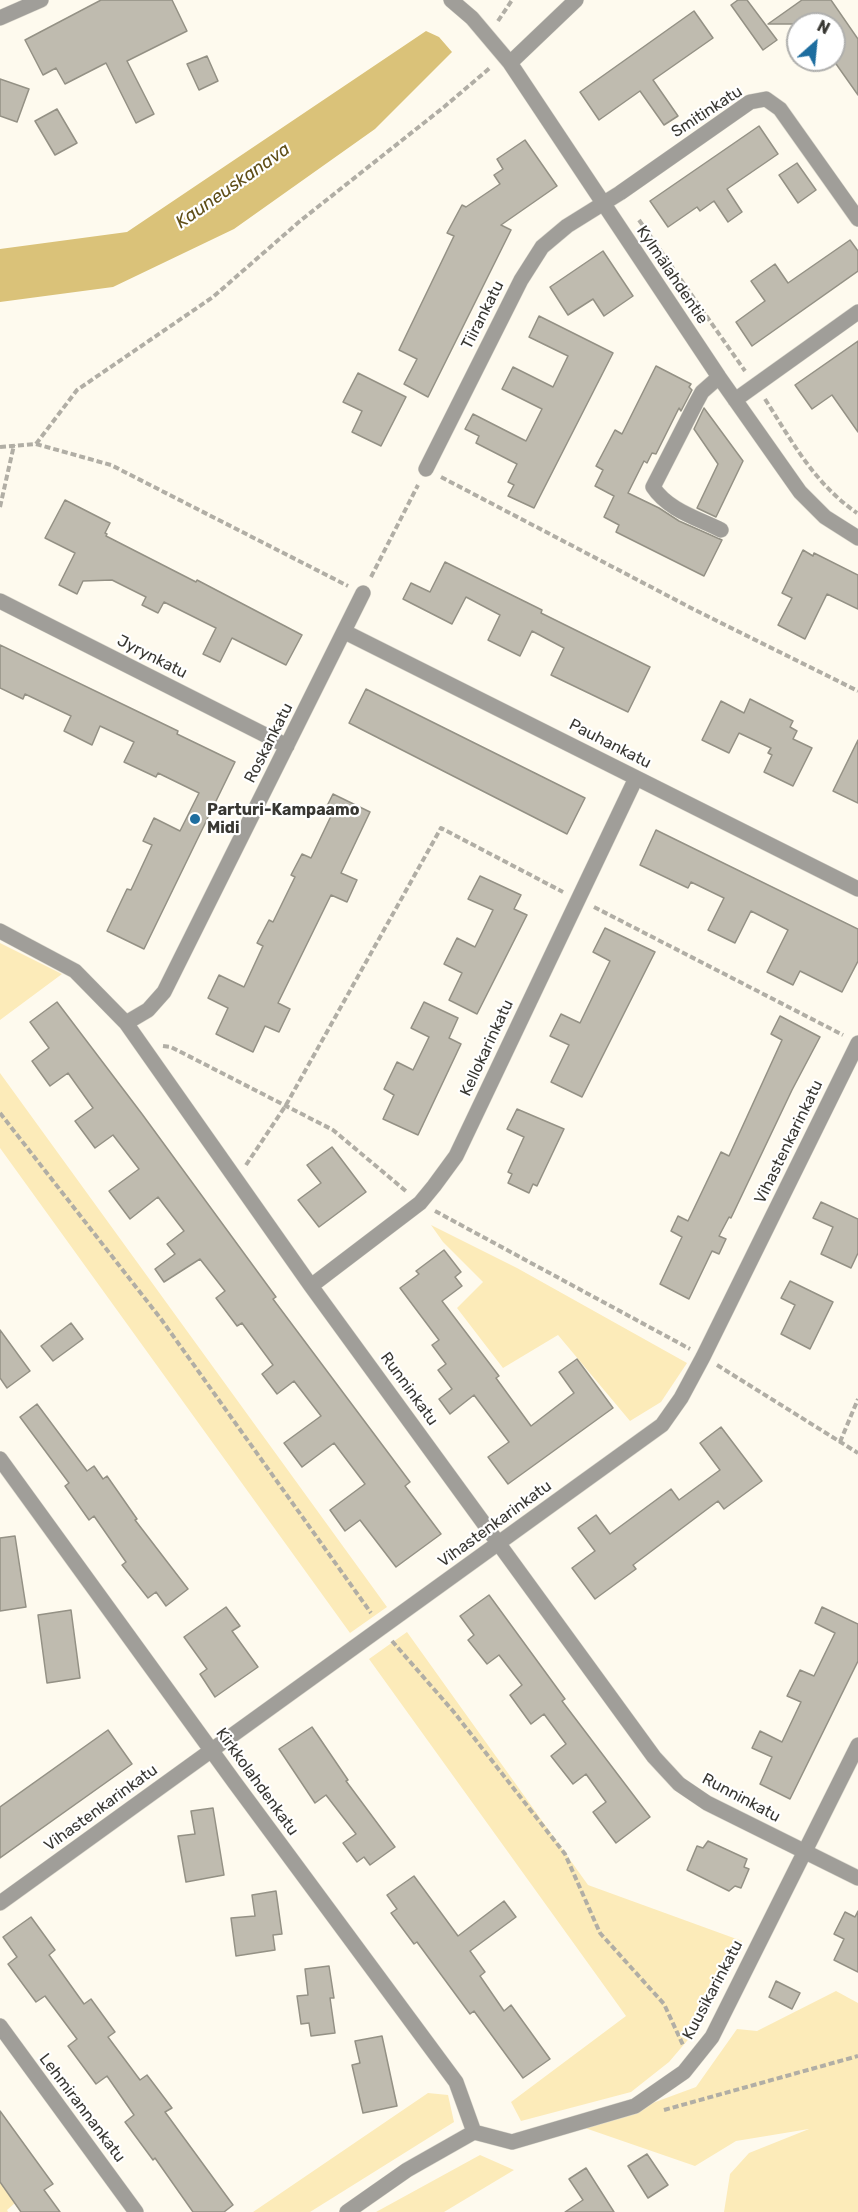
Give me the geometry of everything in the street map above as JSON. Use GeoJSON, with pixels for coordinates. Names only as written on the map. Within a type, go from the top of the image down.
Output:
{"type":"FeatureCollection","features":[{"type":"Feature","properties":{"kind":"street"},"geometry":{"type":"LineString","coordinates":[[0,18],[41,0]]}},
{"type":"Feature","properties":{"kind":"street","name":"Kylmälahdentie"},"geometry":{"type":"LineString","coordinates":[[451,0],[472,18],[506,58],[719,377],[800,492],[825,517],[858,538]]}},
{"type":"Feature","properties":{"kind":"street"},"geometry":{"type":"LineString","coordinates":[[506,58],[522,51],[576,0]]}},
{"type":"Feature","properties":{"kind":"street","name":"Smitinkatu"},"geometry":{"type":"LineString","coordinates":[[603,204],[750,102],[766,99],[780,109],[858,219]]}},
{"type":"Feature","properties":{"kind":"street","name":"Tiirankatu"},"geometry":{"type":"LineString","coordinates":[[426,469],[521,280],[542,247],[567,226],[603,204]]}},
{"type":"Feature","properties":{"kind":"street"},"geometry":{"type":"LineString","coordinates":[[735,400],[858,312]]}},
{"type":"Feature","properties":{"kind":"street"},"geometry":{"type":"LineString","coordinates":[[719,377],[702,392],[653,487],[660,497],[677,509],[721,530]]}},
{"type":"Feature","properties":{"kind":"street","name":"Roskankatu"},"geometry":{"type":"LineString","coordinates":[[126,1023],[148,1010],[164,992],[363,593]]}},
{"type":"Feature","properties":{"kind":"street","name":"Jyrynkatu"},"geometry":{"type":"LineString","coordinates":[[0,601],[288,746]]}},
{"type":"Feature","properties":{"kind":"street","name":"Pauhankatu"},"geometry":{"type":"LineString","coordinates":[[345,632],[858,889]]}},
{"type":"Feature","properties":{"kind":"street","name":"Kellokarinkatu"},"geometry":{"type":"LineString","coordinates":[[310,1286],[420,1203],[456,1156],[636,778]]}},
{"type":"Feature","properties":{"kind":"street","name":"Runninkatu"},"geometry":{"type":"LineString","coordinates":[[0,931],[75,971],[126,1023],[310,1286],[654,1757],[679,1784],[707,1803],[858,1878]]}},
{"type":"Feature","properties":{"kind":"street","name":"Vihastenkarinkatu"},"geometry":{"type":"LineString","coordinates":[[0,1903],[662,1425],[681,1398],[703,1357],[856,1049]]}},
{"type":"Feature","properties":{"kind":"street","name":"Kirkkolahdenkatu"},"geometry":{"type":"LineString","coordinates":[[0,1459],[211,1751],[456,2082],[474,2132]]}},
{"type":"Feature","properties":{"kind":"street","name":"Kuusikarinkatu"},"geometry":{"type":"LineString","coordinates":[[474,2132],[512,2142],[634,2106],[684,2072],[712,2037],[858,1745]]}},
{"type":"Feature","properties":{"kind":"street","name":"Lehmirannankatu"},"geometry":{"type":"LineString","coordinates":[[0,2026],[136,2212]]}},
{"type":"Feature","properties":{"kind":"street"},"geometry":{"type":"LineString","coordinates":[[347,2212],[407,2170],[474,2132]]}},
{"type":"Feature","properties":{"kind":"path"},"geometry":{"type":"LineString","coordinates":[[512,0],[498,21],[522,51]]}},
{"type":"Feature","properties":{"kind":"path"},"geometry":{"type":"LineString","coordinates":[[36,444],[77,390],[213,297],[300,221],[506,58]]}},
{"type":"Feature","properties":{"kind":"path"},"geometry":{"type":"LineString","coordinates":[[620,193],[755,385],[807,464],[824,486],[858,514]]}},
{"type":"Feature","properties":{"kind":"path"},"geometry":{"type":"LineString","coordinates":[[0,447],[36,444],[111,465],[363,593],[426,469],[695,610],[858,691]]}},
{"type":"Feature","properties":{"kind":"path"},"geometry":{"type":"LineString","coordinates":[[0,507],[14,446]]}},
{"type":"Feature","properties":{"kind":"path"},"geometry":{"type":"LineString","coordinates":[[236,1181],[286,1105],[441,828],[846,1036],[856,1049]]}},
{"type":"Feature","properties":{"kind":"path"},"geometry":{"type":"LineString","coordinates":[[138,1042],[171,1047],[333,1130],[420,1203],[703,1357],[858,1453]]}},
{"type":"Feature","properties":{"kind":"path"},"geometry":{"type":"LineString","coordinates":[[0,1113],[161,1319],[381,1628],[453,1711],[565,1854],[600,1933],[664,2004],[691,2063]]}},
{"type":"Feature","properties":{"kind":"path"},"geometry":{"type":"LineString","coordinates":[[840,1442],[858,1399]]}},
{"type":"Feature","properties":{"kind":"path"},"geometry":{"type":"LineString","coordinates":[[634,2106],[654,2112],[858,2056]]}},
{"type":"Feature","properties":{"kind":"shaded area"},"geometry":{"type":"Polygon","coordinates":[[[0,943],[62,974],[0,1020],[0,943]]]}},
{"type":"Feature","properties":{"kind":"shaded area"},"geometry":{"type":"Polygon","coordinates":[[[0,1073],[387,1607],[350,1633],[0,1148],[0,1073]]]}},
{"type":"Feature","properties":{"kind":"shaded area"},"geometry":{"type":"Polygon","coordinates":[[[431,1225],[517,1268],[687,1363],[661,1402],[630,1421],[558,1335],[503,1368],[457,1308],[483,1282],[443,1242],[431,1225]]]}},
{"type":"Feature","properties":{"kind":"shaded area"},"geometry":{"type":"Polygon","coordinates":[[[407,1632],[588,1885],[742,1941],[704,2021],[669,2062],[631,2092],[521,2121],[511,2102],[626,2016],[369,1659],[407,1632]]]}},
{"type":"Feature","properties":{"kind":"shaded area"},"geometry":{"type":"Polygon","coordinates":[[[836,1991],[858,2003],[858,2212],[724,2212],[730,2174],[749,2153],[809,2129],[736,2141],[695,2166],[585,2128],[696,2087],[737,2029],[757,2031],[836,1991]]]}},
{"type":"Feature","properties":{"kind":"shaded area"},"geometry":{"type":"Polygon","coordinates":[[[428,2093],[448,2095],[454,2122],[310,2212],[253,2212],[428,2093]]]}},
{"type":"Feature","properties":{"kind":"shaded area"},"geometry":{"type":"Polygon","coordinates":[[[480,2155],[514,2170],[444,2212],[376,2212],[480,2155]]]}},
{"type":"Feature","properties":{"kind":"shaded area"},"geometry":{"type":"Polygon","coordinates":[[[0,2182],[15,2203],[7,2210],[8,2212],[0,2212],[0,2182]]]}},
{"type":"Feature","properties":{"kind":"water","name":"Kauneuskanava"},"geometry":{"type":"Polygon","coordinates":[[[426,31],[439,37],[452,52],[375,129],[234,229],[113,287],[0,302],[0,249],[127,232],[426,31]]]}},
{"type":"Feature","properties":{"kind":"building"},"geometry":{"type":"Polygon","coordinates":[[[101,0],[172,0],[187,31],[127,61],[154,114],[136,123],[106,63],[65,84],[56,68],[43,75],[25,40],[101,0]]]}},
{"type":"Feature","properties":{"kind":"building"},"geometry":{"type":"Polygon","coordinates":[[[738,0],[747,0],[777,40],[763,50],[731,5],[738,0]]]}},
{"type":"Feature","properties":{"kind":"building"},"geometry":{"type":"Polygon","coordinates":[[[802,0],[831,0],[839,12],[786,12],[786,24],[768,24],[802,0]]]}},
{"type":"Feature","properties":{"kind":"building"},"geometry":{"type":"Polygon","coordinates":[[[694,11],[713,38],[653,80],[678,116],[664,125],[640,91],[599,120],[580,92],[694,11]]]}},
{"type":"Feature","properties":{"kind":"building"},"geometry":{"type":"Polygon","coordinates":[[[846,22],[858,39],[858,95],[842,72],[846,72],[846,22]]]}},
{"type":"Feature","properties":{"kind":"building"},"geometry":{"type":"Polygon","coordinates":[[[207,56],[218,81],[199,90],[187,64],[207,56]]]}},
{"type":"Feature","properties":{"kind":"building"},"geometry":{"type":"Polygon","coordinates":[[[0,79],[29,89],[17,122],[0,116],[0,79]]]}},
{"type":"Feature","properties":{"kind":"building"},"geometry":{"type":"Polygon","coordinates":[[[57,109],[77,143],[55,155],[35,121],[57,109]]]}},
{"type":"Feature","properties":{"kind":"building"},"geometry":{"type":"Polygon","coordinates":[[[759,126],[778,154],[727,189],[742,212],[728,222],[714,201],[700,211],[697,207],[668,227],[650,201],[759,126]]]}},
{"type":"Feature","properties":{"kind":"building"},"geometry":{"type":"Polygon","coordinates":[[[525,140],[557,186],[501,225],[511,230],[428,397],[404,384],[417,359],[399,350],[454,236],[447,233],[462,205],[466,207],[500,184],[494,175],[503,169],[497,159],[525,140]]]}},
{"type":"Feature","properties":{"kind":"building"},"geometry":{"type":"Polygon","coordinates":[[[797,163],[816,190],[798,203],[779,175],[797,163]]]}},
{"type":"Feature","properties":{"kind":"building"},"geometry":{"type":"Polygon","coordinates":[[[850,240],[858,251],[858,271],[752,346],[736,322],[765,301],[751,281],[775,264],[788,283],[850,240]]]}},
{"type":"Feature","properties":{"kind":"building"},"geometry":{"type":"Polygon","coordinates":[[[603,251],[633,296],[604,316],[593,299],[568,315],[550,287],[603,251]]]}},
{"type":"Feature","properties":{"kind":"building"},"geometry":{"type":"Polygon","coordinates":[[[539,316],[613,353],[534,508],[508,496],[514,485],[508,482],[517,464],[476,443],[479,436],[465,429],[473,414],[526,441],[542,409],[502,389],[513,367],[553,387],[568,356],[529,337],[539,316]]]}},
{"type":"Feature","properties":{"kind":"building"},"geometry":{"type":"Polygon","coordinates":[[[858,341],[858,432],[832,395],[812,409],[795,385],[858,341]]]}},
{"type":"Feature","properties":{"kind":"building"},"geometry":{"type":"Polygon","coordinates":[[[656,366],[691,384],[689,387],[692,390],[681,411],[679,408],[656,454],[652,453],[647,463],[644,461],[628,493],[679,521],[722,540],[704,576],[616,532],[619,525],[604,517],[614,496],[595,486],[603,470],[596,466],[615,430],[622,434],[656,366]]]}},
{"type":"Feature","properties":{"kind":"building"},"geometry":{"type":"Polygon","coordinates":[[[358,373],[406,397],[381,446],[352,432],[362,411],[343,402],[358,373]]]}},
{"type":"Feature","properties":{"kind":"building"},"geometry":{"type":"Polygon","coordinates":[[[704,408],[743,461],[716,517],[697,508],[718,464],[694,429],[704,408]]]}},
{"type":"Feature","properties":{"kind":"building"},"geometry":{"type":"Polygon","coordinates":[[[65,500],[110,523],[105,533],[106,536],[302,635],[286,665],[232,638],[220,662],[203,654],[216,628],[164,602],[158,613],[142,605],[146,597],[112,580],[83,581],[77,594],[59,585],[75,553],[45,538],[65,500]]]}},
{"type":"Feature","properties":{"kind":"building"},"geometry":{"type":"Polygon","coordinates":[[[803,550],[813,556],[814,553],[858,575],[858,609],[827,594],[805,639],[778,625],[792,598],[782,593],[803,550]]]}},
{"type":"Feature","properties":{"kind":"building"},"geometry":{"type":"Polygon","coordinates":[[[445,562],[650,667],[628,712],[551,675],[564,648],[532,631],[520,656],[488,640],[500,615],[466,597],[452,624],[403,599],[411,583],[430,592],[445,562]]]}},
{"type":"Feature","properties":{"kind":"building"},"geometry":{"type":"Polygon","coordinates":[[[0,645],[178,731],[177,734],[235,762],[144,949],[107,931],[127,889],[131,890],[152,845],[143,841],[154,818],[180,831],[199,793],[158,773],[156,777],[124,762],[134,742],[100,726],[92,745],[64,731],[71,716],[25,694],[23,699],[0,688],[0,645]]]}},
{"type":"Feature","properties":{"kind":"building"},"geometry":{"type":"Polygon","coordinates":[[[366,689],[585,798],[567,834],[349,723],[366,689]]]}},
{"type":"Feature","properties":{"kind":"building"},"geometry":{"type":"Polygon","coordinates":[[[750,699],[793,721],[790,727],[797,731],[793,739],[812,748],[793,786],[764,772],[772,755],[768,753],[771,748],[739,733],[729,753],[702,740],[721,701],[744,713],[750,699]]]}},
{"type":"Feature","properties":{"kind":"building"},"geometry":{"type":"Polygon","coordinates":[[[858,740],[858,803],[833,791],[858,740]]]}},
{"type":"Feature","properties":{"kind":"building"},"geometry":{"type":"Polygon","coordinates":[[[333,794],[370,812],[341,873],[357,880],[347,902],[331,895],[278,1003],[290,1009],[279,1032],[265,1026],[253,1052],[216,1034],[228,1008],[208,998],[219,975],[244,987],[263,946],[257,943],[269,920],[273,922],[295,877],[291,875],[302,854],[311,858],[331,816],[324,812],[333,794]]]}},
{"type":"Feature","properties":{"kind":"building"},"geometry":{"type":"Polygon","coordinates":[[[656,830],[858,929],[858,961],[842,992],[800,971],[793,985],[767,972],[788,930],[751,911],[735,943],[708,930],[724,898],[691,882],[688,888],[640,865],[656,830]]]}},
{"type":"Feature","properties":{"kind":"building"},"geometry":{"type":"Polygon","coordinates":[[[480,876],[521,895],[514,909],[527,915],[477,1014],[449,1000],[462,973],[444,964],[457,938],[475,947],[493,910],[468,899],[480,876]]]}},
{"type":"Feature","properties":{"kind":"building"},"geometry":{"type":"Polygon","coordinates":[[[605,928],[655,952],[582,1097],[551,1082],[569,1045],[550,1036],[561,1014],[580,1023],[610,961],[593,952],[605,928]]]}},
{"type":"Feature","properties":{"kind":"building"},"geometry":{"type":"Polygon","coordinates":[[[57,1002],[142,1114],[276,1297],[273,1299],[410,1482],[405,1486],[441,1534],[396,1567],[360,1520],[345,1531],[330,1510],[365,1484],[334,1443],[302,1467],[284,1443],[321,1416],[294,1381],[277,1394],[262,1374],[273,1365],[242,1323],[237,1326],[216,1298],[225,1291],[200,1259],[164,1282],[155,1269],[175,1254],[167,1244],[184,1231],[158,1197],[130,1219],[109,1191],[139,1169],[113,1135],[95,1148],[75,1121],[93,1108],[68,1073],[50,1086],[32,1061],[49,1048],[30,1022],[57,1002]]]}},
{"type":"Feature","properties":{"kind":"building"},"geometry":{"type":"Polygon","coordinates":[[[424,1002],[458,1018],[449,1038],[461,1044],[418,1135],[383,1119],[394,1095],[384,1089],[397,1062],[413,1070],[429,1037],[411,1028],[424,1002]]]}},
{"type":"Feature","properties":{"kind":"building"},"geometry":{"type":"Polygon","coordinates":[[[780,1016],[820,1037],[731,1218],[729,1217],[719,1236],[726,1239],[719,1254],[712,1251],[689,1299],[660,1284],[682,1237],[671,1231],[678,1216],[688,1221],[721,1152],[729,1156],[782,1040],[771,1034],[780,1016]]]}},
{"type":"Feature","properties":{"kind":"building"},"geometry":{"type":"Polygon","coordinates":[[[517,1109],[564,1129],[537,1186],[533,1184],[529,1193],[508,1183],[512,1174],[508,1172],[524,1137],[507,1129],[517,1109]]]}},
{"type":"Feature","properties":{"kind":"building"},"geometry":{"type":"Polygon","coordinates":[[[332,1147],[366,1192],[319,1227],[298,1200],[321,1183],[307,1165],[332,1147]]]}},
{"type":"Feature","properties":{"kind":"building"},"geometry":{"type":"Polygon","coordinates":[[[821,1202],[858,1219],[858,1253],[851,1268],[821,1254],[833,1227],[813,1218],[821,1202]]]}},
{"type":"Feature","properties":{"kind":"building"},"geometry":{"type":"Polygon","coordinates":[[[444,1250],[461,1272],[455,1277],[462,1286],[442,1301],[499,1376],[496,1378],[531,1426],[574,1393],[559,1372],[577,1359],[613,1408],[508,1484],[488,1457],[509,1442],[474,1395],[450,1414],[439,1399],[452,1389],[438,1370],[446,1364],[432,1345],[439,1340],[400,1288],[419,1274],[416,1271],[444,1250]]]}},
{"type":"Feature","properties":{"kind":"building"},"geometry":{"type":"Polygon","coordinates":[[[790,1281],[833,1302],[810,1349],[781,1334],[795,1305],[781,1298],[790,1281]]]}},
{"type":"Feature","properties":{"kind":"building"},"geometry":{"type":"Polygon","coordinates":[[[71,1323],[83,1339],[53,1361],[41,1346],[71,1323]]]}},
{"type":"Feature","properties":{"kind":"building"},"geometry":{"type":"Polygon","coordinates":[[[0,1330],[30,1371],[7,1388],[0,1378],[0,1330]]]}},
{"type":"Feature","properties":{"kind":"building"},"geometry":{"type":"Polygon","coordinates":[[[37,1404],[87,1471],[94,1466],[103,1479],[107,1476],[137,1519],[135,1520],[188,1589],[166,1606],[156,1592],[148,1598],[122,1565],[126,1562],[94,1516],[89,1520],[65,1486],[69,1483],[20,1417],[37,1404]]]}},
{"type":"Feature","properties":{"kind":"building"},"geometry":{"type":"Polygon","coordinates":[[[721,1427],[762,1481],[724,1509],[718,1501],[633,1565],[636,1569],[595,1599],[572,1568],[595,1551],[578,1528],[596,1515],[610,1534],[671,1489],[679,1500],[720,1470],[700,1443],[721,1427]]]}},
{"type":"Feature","properties":{"kind":"building"},"geometry":{"type":"Polygon","coordinates":[[[15,1536],[26,1607],[0,1611],[0,1538],[15,1536]]]}},
{"type":"Feature","properties":{"kind":"building"},"geometry":{"type":"Polygon","coordinates":[[[489,1595],[565,1699],[562,1701],[650,1817],[616,1843],[593,1812],[606,1802],[586,1774],[573,1784],[551,1756],[566,1744],[544,1714],[531,1724],[510,1695],[522,1685],[499,1655],[487,1664],[468,1640],[474,1635],[460,1616],[489,1595]]]}},
{"type":"Feature","properties":{"kind":"building"},"geometry":{"type":"Polygon","coordinates":[[[226,1607],[240,1626],[232,1631],[258,1667],[215,1697],[200,1674],[207,1669],[184,1637],[226,1607]]]}},
{"type":"Feature","properties":{"kind":"building"},"geometry":{"type":"Polygon","coordinates":[[[822,1607],[858,1624],[858,1661],[790,1799],[760,1784],[772,1757],[752,1748],[760,1731],[782,1742],[801,1702],[787,1696],[800,1670],[814,1676],[835,1633],[815,1623],[822,1607]]]}},
{"type":"Feature","properties":{"kind":"building"},"geometry":{"type":"Polygon","coordinates":[[[71,1610],[80,1678],[47,1683],[38,1615],[71,1610]]]}},
{"type":"Feature","properties":{"kind":"building"},"geometry":{"type":"Polygon","coordinates":[[[312,1727],[348,1780],[346,1781],[395,1847],[370,1865],[364,1857],[357,1862],[343,1843],[356,1834],[326,1795],[315,1803],[279,1749],[312,1727]]]}},
{"type":"Feature","properties":{"kind":"building"},"geometry":{"type":"Polygon","coordinates":[[[108,1730],[132,1764],[0,1858],[0,1807],[108,1730]]]}},
{"type":"Feature","properties":{"kind":"building"},"geometry":{"type":"Polygon","coordinates":[[[213,1808],[224,1875],[186,1882],[178,1836],[195,1834],[191,1811],[213,1808]]]}},
{"type":"Feature","properties":{"kind":"building"},"geometry":{"type":"Polygon","coordinates":[[[708,1841],[747,1859],[744,1867],[749,1869],[741,1888],[735,1886],[729,1891],[687,1870],[697,1846],[703,1848],[708,1841]]]}},
{"type":"Feature","properties":{"kind":"building"},"geometry":{"type":"Polygon","coordinates":[[[414,1876],[458,1936],[504,1901],[516,1917],[470,1951],[485,1972],[480,1976],[504,2011],[511,2005],[550,2059],[523,2078],[474,2011],[470,2014],[417,1942],[414,1944],[391,1913],[397,1909],[387,1895],[414,1876]]]}},
{"type":"Feature","properties":{"kind":"building"},"geometry":{"type":"Polygon","coordinates":[[[276,1891],[282,1934],[273,1935],[275,1950],[236,1956],[231,1918],[255,1916],[252,1895],[276,1891]]]}},
{"type":"Feature","properties":{"kind":"building"},"geometry":{"type":"Polygon","coordinates":[[[858,1911],[858,1972],[834,1960],[844,1939],[834,1934],[845,1912],[855,1917],[858,1911]]]}},
{"type":"Feature","properties":{"kind":"building"},"geometry":{"type":"Polygon","coordinates":[[[31,1917],[55,1950],[49,1955],[84,2004],[91,1999],[115,2032],[108,2037],[140,2080],[147,2075],[172,2108],[165,2112],[233,2205],[224,2212],[193,2212],[155,2158],[153,2160],[125,2122],[134,2115],[107,2076],[96,2084],[68,2046],[77,2039],[45,1996],[36,2002],[8,1964],[17,1957],[3,1937],[31,1917]]]}},
{"type":"Feature","properties":{"kind":"building"},"geometry":{"type":"Polygon","coordinates":[[[329,1966],[334,1998],[330,1998],[335,2033],[311,2036],[309,2023],[301,2024],[297,1996],[308,1995],[305,1969],[329,1966]]]}},
{"type":"Feature","properties":{"kind":"building"},"geometry":{"type":"Polygon","coordinates":[[[776,1981],[800,1993],[792,2009],[769,1997],[776,1981]]]}},
{"type":"Feature","properties":{"kind":"building"},"geometry":{"type":"Polygon","coordinates":[[[382,2036],[397,2106],[363,2113],[352,2065],[360,2063],[355,2041],[382,2036]]]}},
{"type":"Feature","properties":{"kind":"building"},"geometry":{"type":"Polygon","coordinates":[[[0,2111],[53,2184],[44,2190],[60,2212],[21,2212],[0,2182],[0,2111]]]}},
{"type":"Feature","properties":{"kind":"building"},"geometry":{"type":"Polygon","coordinates":[[[647,2154],[668,2185],[648,2198],[628,2166],[647,2154]]]}},
{"type":"Feature","properties":{"kind":"building"},"geometry":{"type":"Polygon","coordinates":[[[586,2168],[614,2212],[565,2212],[583,2200],[569,2179],[586,2168]]]}},
{"type":"Feature","properties":{"kind":"place","name":"Parturi-Kampaamo Midi"},"geometry":{"type":"Point","coordinates":[195,819]}}]}
